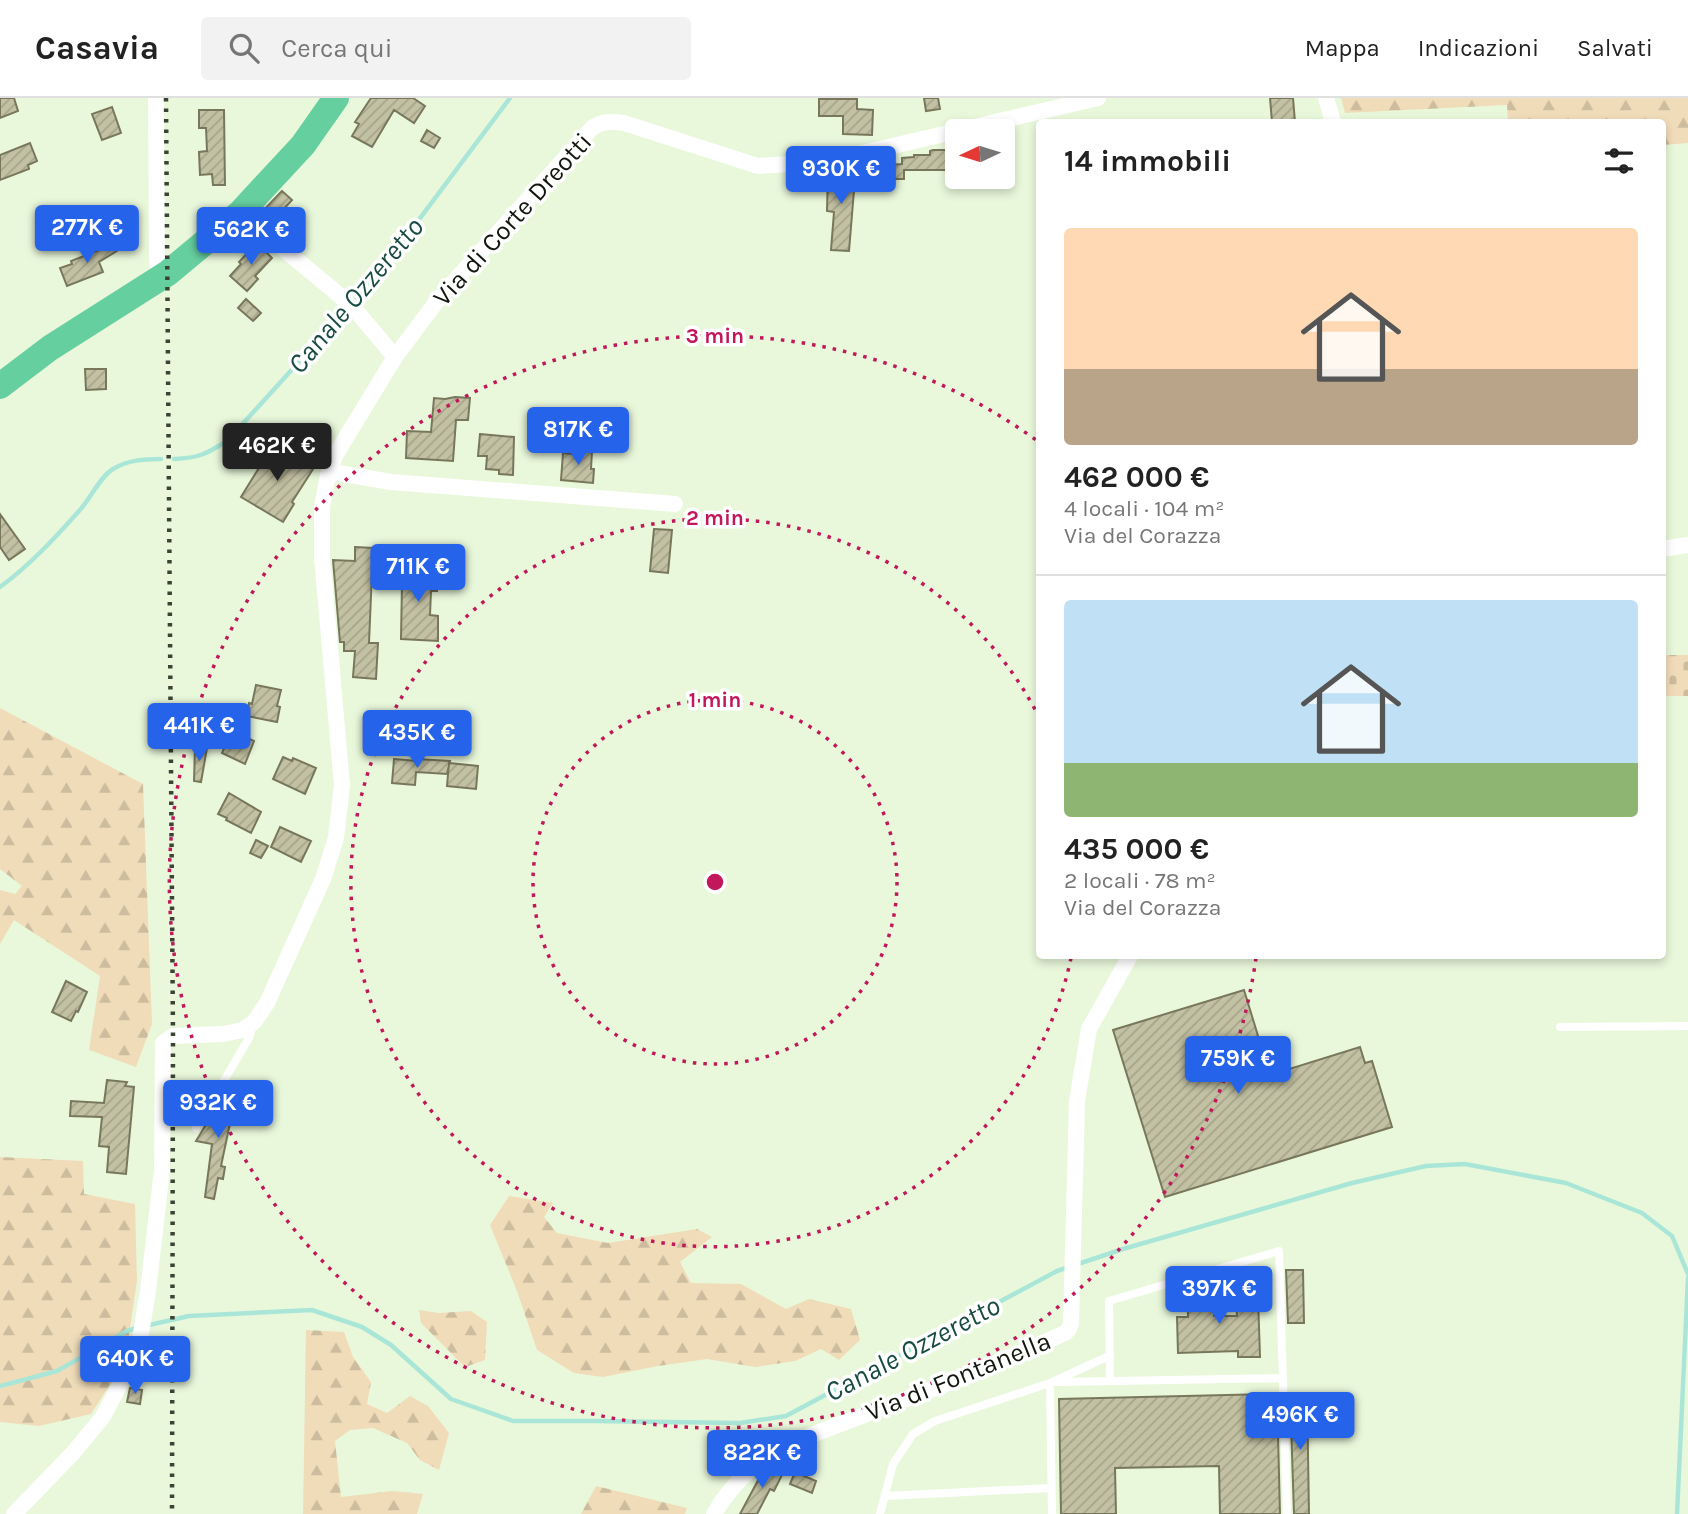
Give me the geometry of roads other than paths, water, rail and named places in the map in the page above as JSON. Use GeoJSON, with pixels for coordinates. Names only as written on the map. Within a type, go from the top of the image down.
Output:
{"type":"FeatureCollection","features":[{"type":"Feature","properties":{"kind":"main road"},"geometry":{"type":"LineString","coordinates":[[0,386],[50,348],[159,279],[240,213],[303,145],[336,98]]}},
{"type":"Feature","properties":{"kind":"street"},"geometry":{"type":"LineString","coordinates":[[156,98],[159,279]]}},
{"type":"Feature","properties":{"kind":"street","name":"Via di Corte Dreotti"},"geometry":{"type":"LineString","coordinates":[[395,357],[440,298],[592,128],[601,122],[624,123],[758,166],[824,162],[1098,98]]}},
{"type":"Feature","properties":{"kind":"street"},"geometry":{"type":"LineString","coordinates":[[1326,98],[1332,119]]}},
{"type":"Feature","properties":{"kind":"street"},"geometry":{"type":"LineString","coordinates":[[14,1514],[72,1454],[102,1418],[138,1352],[162,1170],[163,1043],[173,1036],[223,1034],[243,1030],[254,1022],[267,1003],[323,879],[336,838],[342,785],[321,536],[321,507],[336,454],[395,357],[338,294],[240,213]]}},
{"type":"Feature","properties":{"kind":"street"},"geometry":{"type":"LineString","coordinates":[[328,475],[338,473],[391,482],[675,504]]}},
{"type":"Feature","properties":{"kind":"street"},"geometry":{"type":"LineString","coordinates":[[1666,548],[1688,545]]}},
{"type":"Feature","properties":{"kind":"street","name":"Via di Fontanella"},"geometry":{"type":"LineString","coordinates":[[714,1514],[725,1496],[773,1451],[983,1370],[1069,1329],[1073,1283],[1077,1101],[1089,1029],[1128,959]]}},
{"type":"Feature","properties":{"kind":"lane"},"geometry":{"type":"LineString","coordinates":[[196,1128],[249,1038],[254,1022]]}},
{"type":"Feature","properties":{"kind":"lane"},"geometry":{"type":"LineString","coordinates":[[1560,1027],[1688,1026]]}},
{"type":"Feature","properties":{"kind":"lane"},"geometry":{"type":"LineString","coordinates":[[1110,1381],[1109,1301],[1279,1251],[1287,1514]]}},
{"type":"Feature","properties":{"kind":"lane"},"geometry":{"type":"LineString","coordinates":[[880,1514],[893,1464],[913,1434],[935,1421],[1049,1383],[1109,1356]]}},
{"type":"Feature","properties":{"kind":"lane"},"geometry":{"type":"LineString","coordinates":[[1049,1383],[1282,1378]]}},
{"type":"Feature","properties":{"kind":"lane"},"geometry":{"type":"LineString","coordinates":[[1049,1383],[1052,1514]]}},
{"type":"Feature","properties":{"kind":"lane"},"geometry":{"type":"LineString","coordinates":[[885,1496],[1051,1488]]}},
{"type":"Feature","properties":{"kind":"waterway","name":"Canale Ozzeretto"},"geometry":{"type":"LineString","coordinates":[[353,303],[373,281],[510,98]]}},
{"type":"Feature","properties":{"kind":"waterway","name":"Canale Ozzeretto"},"geometry":{"type":"LineString","coordinates":[[174,459],[202,454],[227,441],[347,309]]}},
{"type":"Feature","properties":{"kind":"waterway","name":"Canale Ozzeretto"},"geometry":{"type":"LineString","coordinates":[[0,587],[51,541],[79,511],[108,473],[130,462],[161,459]]}},
{"type":"Feature","properties":{"kind":"waterway","name":"Canale Ozzeretto"},"geometry":{"type":"LineString","coordinates":[[1078,1264],[1352,1183],[1426,1166],[1465,1164],[1566,1183],[1642,1213],[1672,1236],[1688,1274]]}},
{"type":"Feature","properties":{"kind":"waterway","name":"Canale Ozzeretto"},"geometry":{"type":"LineString","coordinates":[[145,1326],[189,1316],[312,1310],[362,1327],[391,1345],[451,1399],[513,1421],[740,1423],[786,1416],[1069,1267]]}},
{"type":"Feature","properties":{"kind":"waterway","name":"Canale Ozzeretto"},"geometry":{"type":"LineString","coordinates":[[1677,1514],[1688,1278]]}},
{"type":"Feature","properties":{"kind":"waterway","name":"Canale Ozzeretto"},"geometry":{"type":"LineString","coordinates":[[0,1386],[57,1371],[136,1328]]}},
{"type":"Feature","properties":{"kind":"railway"},"geometry":{"type":"LineString","coordinates":[[166,98],[173,1036],[172,1514]]}}]}
